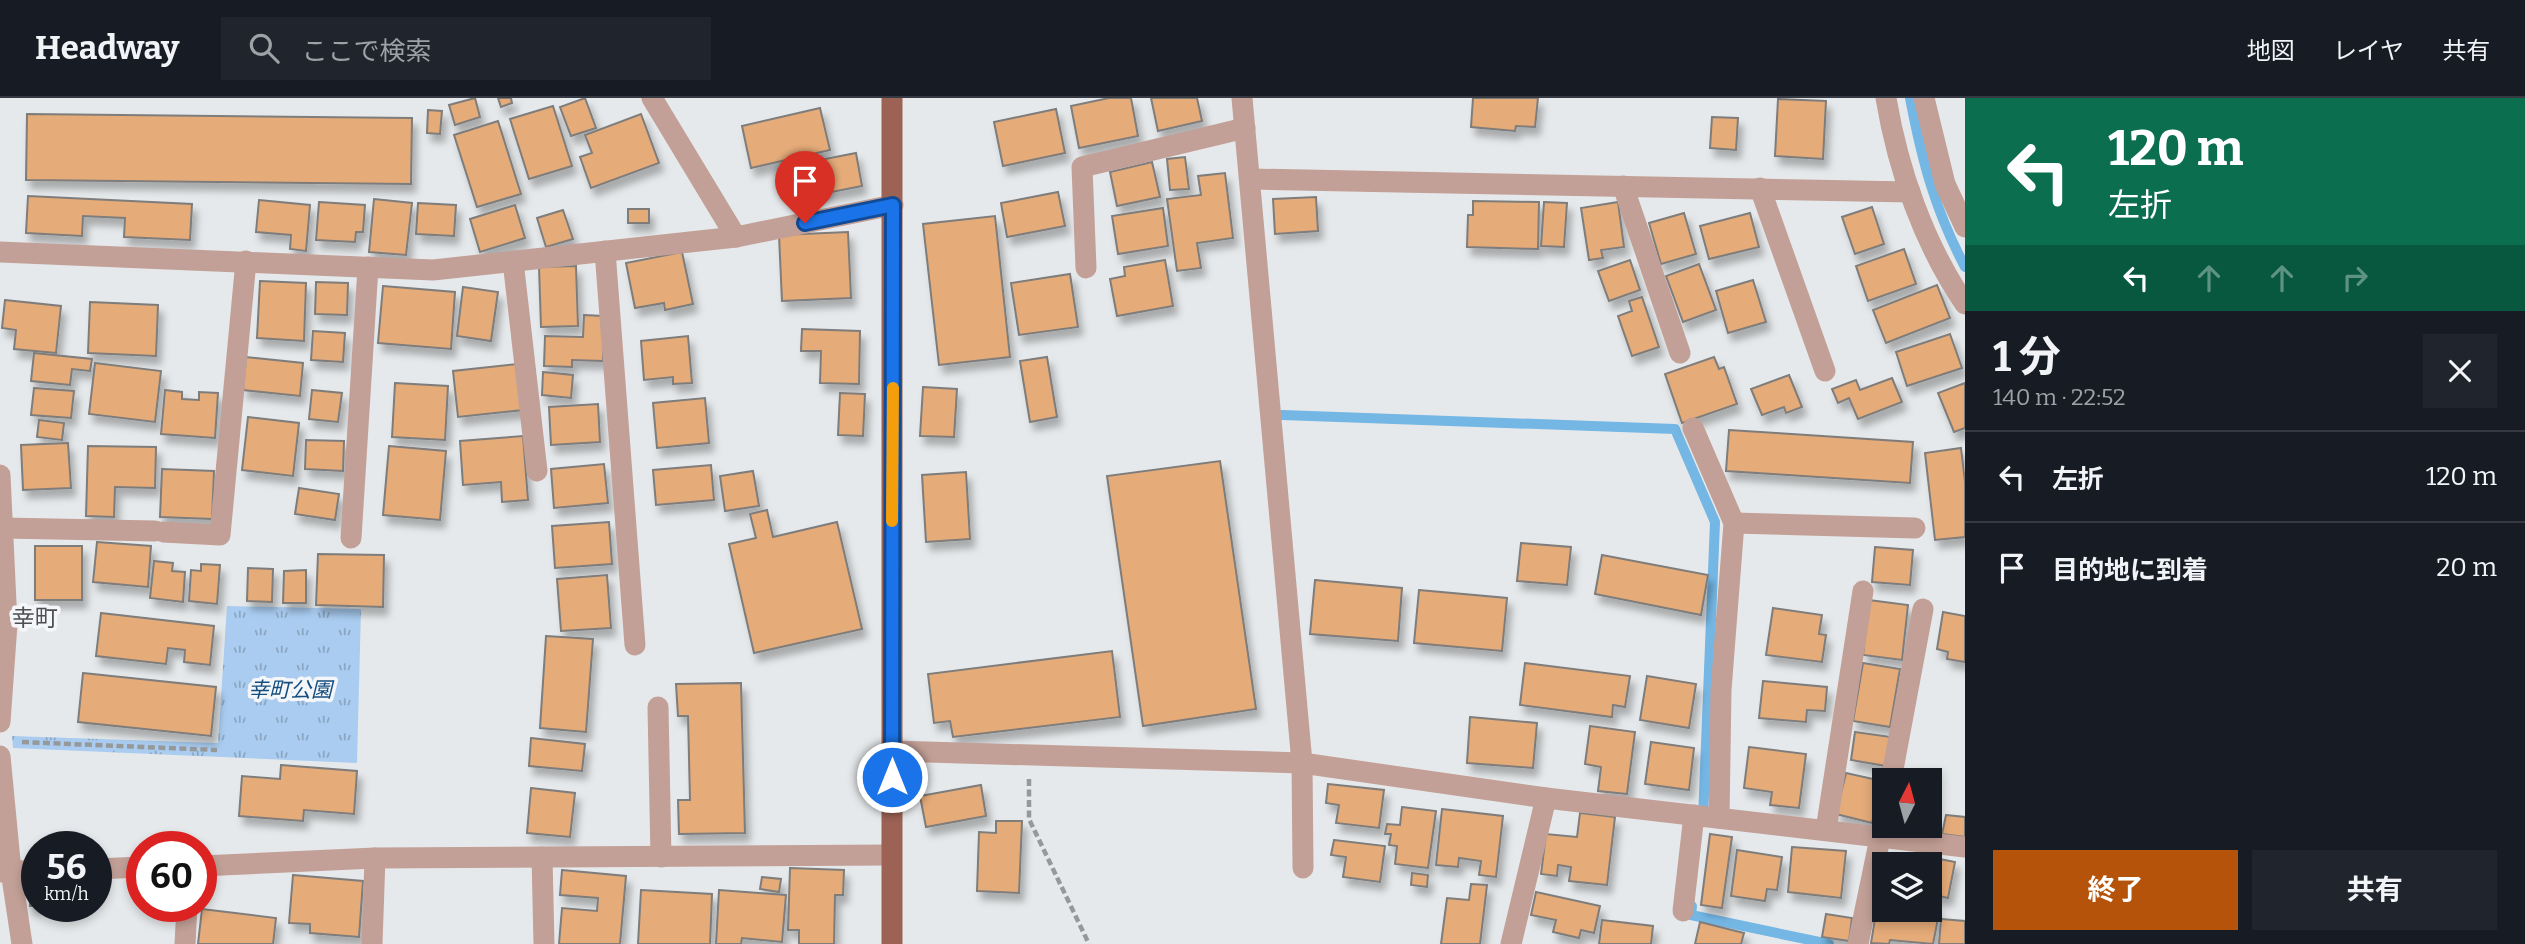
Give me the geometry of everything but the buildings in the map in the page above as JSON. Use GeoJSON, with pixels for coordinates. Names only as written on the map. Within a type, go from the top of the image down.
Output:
{"type":"FeatureCollection","features":[{"type":"Feature","properties":{"kind":"main road"},"geometry":{"type":"LineString","coordinates":[[892,98],[892,944]]}},
{"type":"Feature","properties":{"kind":"street"},"geometry":{"type":"LineString","coordinates":[[652,98],[736,237]]}},
{"type":"Feature","properties":{"kind":"street"},"geometry":{"type":"LineString","coordinates":[[1242,98],[1237,130],[1251,179],[1302,763],[1303,868]]}},
{"type":"Feature","properties":{"kind":"street"},"geometry":{"type":"LineString","coordinates":[[1886,98],[1893,139],[1910,192],[1938,256],[1965,304]]}},
{"type":"Feature","properties":{"kind":"street"},"geometry":{"type":"LineString","coordinates":[[1924,98],[1945,184],[1965,227]]}},
{"type":"Feature","properties":{"kind":"street"},"geometry":{"type":"LineString","coordinates":[[1086,268],[1082,167],[1237,130]]}},
{"type":"Feature","properties":{"kind":"street"},"geometry":{"type":"LineString","coordinates":[[1251,179],[1910,192]]}},
{"type":"Feature","properties":{"kind":"street"},"geometry":{"type":"LineString","coordinates":[[1623,186],[1681,354]]}},
{"type":"Feature","properties":{"kind":"street"},"geometry":{"type":"LineString","coordinates":[[1760,188],[1825,371]]}},
{"type":"Feature","properties":{"kind":"street"},"geometry":{"type":"LineString","coordinates":[[0,252],[433,270],[736,237],[893,205]]}},
{"type":"Feature","properties":{"kind":"street"},"geometry":{"type":"LineString","coordinates":[[605,251],[635,645]]}},
{"type":"Feature","properties":{"kind":"street"},"geometry":{"type":"LineString","coordinates":[[3,528],[220,535],[246,261]]}},
{"type":"Feature","properties":{"kind":"street"},"geometry":{"type":"LineString","coordinates":[[513,261],[537,471]]}},
{"type":"Feature","properties":{"kind":"street"},"geometry":{"type":"LineString","coordinates":[[351,538],[368,267]]}},
{"type":"Feature","properties":{"kind":"street"},"geometry":{"type":"LineString","coordinates":[[1683,911],[1705,816],[1721,690],[1734,523],[1693,428]]}},
{"type":"Feature","properties":{"kind":"street"},"geometry":{"type":"LineString","coordinates":[[0,475],[7,624],[0,722]]}},
{"type":"Feature","properties":{"kind":"street"},"geometry":{"type":"LineString","coordinates":[[1734,523],[1915,528]]}},
{"type":"Feature","properties":{"kind":"street"},"geometry":{"type":"LineString","coordinates":[[1826,830],[1863,591]]}},
{"type":"Feature","properties":{"kind":"street"},"geometry":{"type":"LineString","coordinates":[[1893,768],[1923,609]]}},
{"type":"Feature","properties":{"kind":"street"},"geometry":{"type":"LineString","coordinates":[[658,707],[661,857]]}},
{"type":"Feature","properties":{"kind":"street"},"geometry":{"type":"LineString","coordinates":[[7,749],[6,871],[22,944]]}},
{"type":"Feature","properties":{"kind":"street"},"geometry":{"type":"LineString","coordinates":[[892,751],[1302,763],[1546,798],[1872,835]]}},
{"type":"Feature","properties":{"kind":"street"},"geometry":{"type":"LineString","coordinates":[[1511,944],[1546,798]]}},
{"type":"Feature","properties":{"kind":"street"},"geometry":{"type":"LineString","coordinates":[[1858,944],[1881,838]]}},
{"type":"Feature","properties":{"kind":"street"},"geometry":{"type":"LineString","coordinates":[[1896,838],[1965,847]]}},
{"type":"Feature","properties":{"kind":"street"},"geometry":{"type":"LineString","coordinates":[[217,865],[375,858],[891,855]]}},
{"type":"Feature","properties":{"kind":"street"},"geometry":{"type":"LineString","coordinates":[[542,857],[544,944]]}},
{"type":"Feature","properties":{"kind":"street"},"geometry":{"type":"LineString","coordinates":[[372,944],[375,858]]}},
{"type":"Feature","properties":{"kind":"street"},"geometry":{"type":"LineString","coordinates":[[185,944],[186,922]]}},
{"type":"Feature","properties":{"kind":"path"},"geometry":{"type":"LineString","coordinates":[[7,749],[216,750]]}},
{"type":"Feature","properties":{"kind":"path"},"geometry":{"type":"LineString","coordinates":[[1030,757],[1029,819],[1089,944]]}},
{"type":"Feature","properties":{"kind":"green space","name":"幸町公園"},"geometry":{"type":"Polygon","coordinates":[[[227,606],[361,609],[357,763],[13,748],[12,736],[218,743],[227,606]]]}},
{"type":"Feature","properties":{"kind":"waterway"},"geometry":{"type":"LineString","coordinates":[[1910,98],[1931,185],[1945,225],[1965,267]]}},
{"type":"Feature","properties":{"kind":"waterway"},"geometry":{"type":"LineString","coordinates":[[1282,415],[1675,429],[1715,522],[1703,818]]}},
{"type":"Feature","properties":{"kind":"waterway"},"geometry":{"type":"LineString","coordinates":[[1692,906],[1691,915],[1829,944]]}},
{"type":"Feature","properties":{"kind":"slow traffic"},"geometry":{"type":"LineString","coordinates":[[892,521],[893,388]]}},
{"type":"Feature","properties":{"kind":"district","name":"幸町"},"geometry":{"type":"Point","coordinates":[35,618]}},
{"type":"Feature","properties":{"kind":"route"},"geometry":{"type":"LineString","coordinates":[[805,223],[893,205],[892,777]]}}]}
